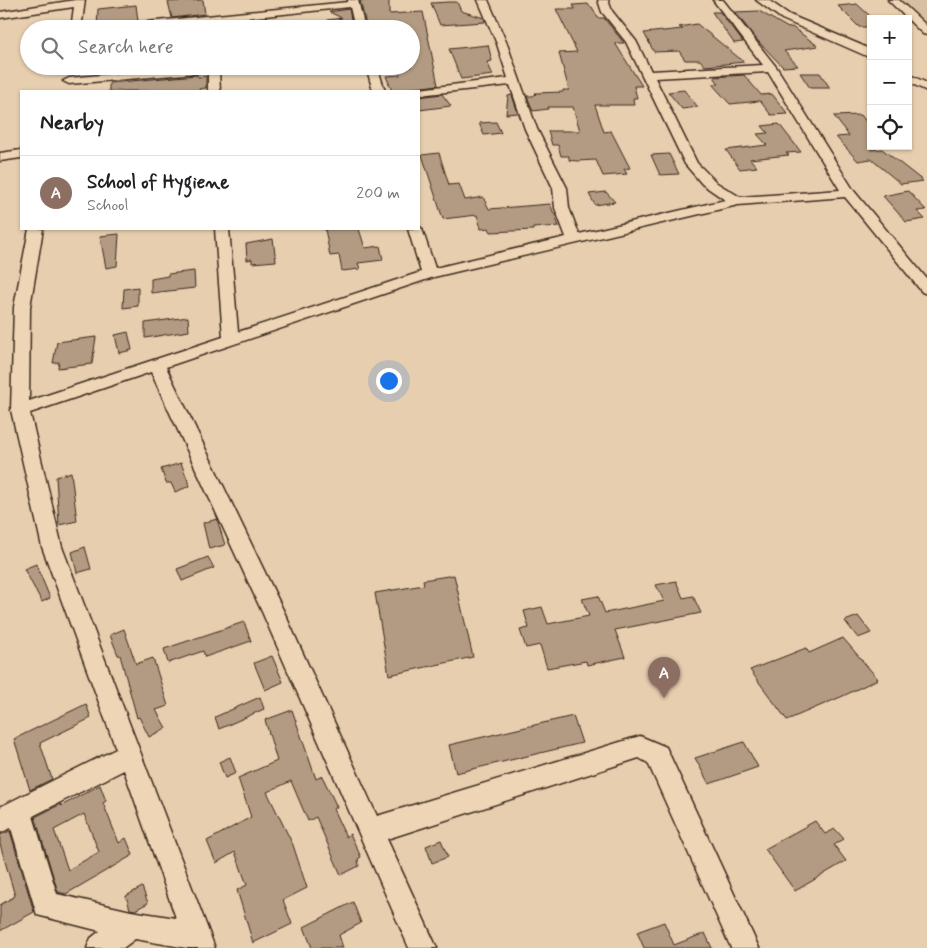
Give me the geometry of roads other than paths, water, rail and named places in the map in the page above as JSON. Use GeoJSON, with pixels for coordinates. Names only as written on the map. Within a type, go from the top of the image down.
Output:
{"type":"FeatureCollection","features":[{"type":"Feature","properties":{"kind":"street"},"geometry":{"type":"LineString","coordinates":[[483,0],[515,81],[531,129],[560,188],[562,208],[574,239]]}},
{"type":"Feature","properties":{"kind":"street"},"geometry":{"type":"LineString","coordinates":[[603,0],[607,12],[631,41],[691,164],[702,178],[720,193],[738,201]]}},
{"type":"Feature","properties":{"kind":"street"},"geometry":{"type":"LineString","coordinates":[[718,0],[770,68],[849,193],[927,288]]}},
{"type":"Feature","properties":{"kind":"street"},"geometry":{"type":"LineString","coordinates":[[763,1],[780,0]]}},
{"type":"Feature","properties":{"kind":"street"},"geometry":{"type":"LineString","coordinates":[[893,0],[924,32]]}},
{"type":"Feature","properties":{"kind":"street"},"geometry":{"type":"LineString","coordinates":[[0,14],[80,1],[77,20]]}},
{"type":"Feature","properties":{"kind":"street"},"geometry":{"type":"LineString","coordinates":[[763,1],[786,17],[867,53]]}},
{"type":"Feature","properties":{"kind":"street"},"geometry":{"type":"LineString","coordinates":[[189,20],[354,2],[358,20]]}},
{"type":"Feature","properties":{"kind":"street"},"geometry":{"type":"LineString","coordinates":[[857,47],[867,45]]}},
{"type":"Feature","properties":{"kind":"street"},"geometry":{"type":"LineString","coordinates":[[648,75],[770,68]]}},
{"type":"Feature","properties":{"kind":"street"},"geometry":{"type":"LineString","coordinates":[[68,86],[157,75]]}},
{"type":"Feature","properties":{"kind":"street"},"geometry":{"type":"LineString","coordinates":[[213,75],[214,90]]}},
{"type":"Feature","properties":{"kind":"street"},"geometry":{"type":"LineString","coordinates":[[373,75],[379,90]]}},
{"type":"Feature","properties":{"kind":"street"},"geometry":{"type":"LineString","coordinates":[[912,79],[927,88]]}},
{"type":"Feature","properties":{"kind":"street"},"geometry":{"type":"LineString","coordinates":[[420,92],[515,81]]}},
{"type":"Feature","properties":{"kind":"street"},"geometry":{"type":"LineString","coordinates":[[0,157],[20,154]]}},
{"type":"Feature","properties":{"kind":"street"},"geometry":{"type":"LineString","coordinates":[[20,410],[157,366],[428,274],[738,201],[849,193]]}},
{"type":"Feature","properties":{"kind":"street"},"geometry":{"type":"LineString","coordinates":[[36,230],[22,307],[20,410],[52,547],[198,941]]}},
{"type":"Feature","properties":{"kind":"street"},"geometry":{"type":"LineString","coordinates":[[222,230],[231,340]]}},
{"type":"Feature","properties":{"kind":"street"},"geometry":{"type":"LineString","coordinates":[[415,230],[428,274]]}},
{"type":"Feature","properties":{"kind":"street"},"geometry":{"type":"LineString","coordinates":[[157,366],[274,614],[423,948]]}},
{"type":"Feature","properties":{"kind":"street"},"geometry":{"type":"LineString","coordinates":[[371,831],[640,747],[657,755],[745,948]]}},
{"type":"Feature","properties":{"kind":"street"},"geometry":{"type":"LineString","coordinates":[[130,754],[9,815],[46,905],[198,941]]}},
{"type":"Feature","properties":{"kind":"street"},"geometry":{"type":"LineString","coordinates":[[101,948],[131,925]]}},
{"type":"Feature","properties":{"kind":"place","name":"School of Hygiene"},"geometry":{"type":"Point","coordinates":[664,698]}}]}
